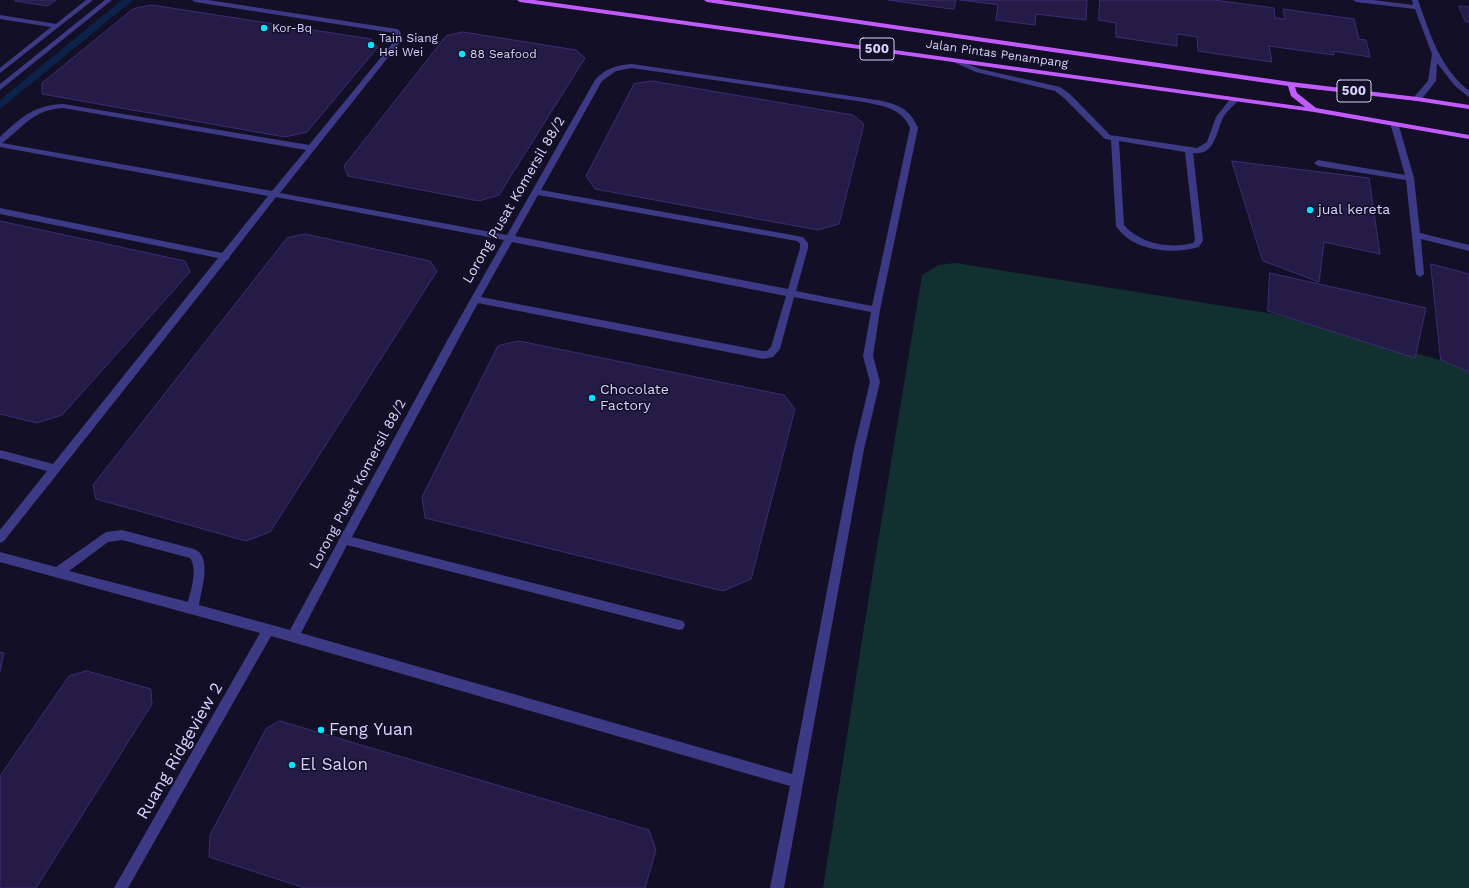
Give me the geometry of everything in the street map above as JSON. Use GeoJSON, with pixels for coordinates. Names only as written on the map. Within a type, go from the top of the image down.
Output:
{"type":"FeatureCollection","features":[{"type":"Feature","properties":{"kind":"main road","name":"Jalan Pintas Penampang"},"geometry":{"type":"LineString","coordinates":[[520,0],[1314,110],[1395,126],[1469,138]]}},
{"type":"Feature","properties":{"kind":"main road","name":"Jalan Pintas Penampang"},"geometry":{"type":"LineString","coordinates":[[707,0],[1291,84],[1417,99],[1469,107]]}},
{"type":"Feature","properties":{"kind":"main road"},"geometry":{"type":"LineString","coordinates":[[1291,84],[1294,94],[1314,110]]}},
{"type":"Feature","properties":{"kind":"street"},"geometry":{"type":"LineString","coordinates":[[0,71],[90,0]]}},
{"type":"Feature","properties":{"kind":"street"},"geometry":{"type":"LineString","coordinates":[[0,88],[109,0]]}},
{"type":"Feature","properties":{"kind":"street"},"geometry":{"type":"LineString","coordinates":[[0,538],[399,40],[397,31],[195,0]]}},
{"type":"Feature","properties":{"kind":"street"},"geometry":{"type":"LineString","coordinates":[[1356,0],[1417,7]]}},
{"type":"Feature","properties":{"kind":"street"},"geometry":{"type":"LineString","coordinates":[[1414,0],[1434,55],[1457,86],[1469,95]]}},
{"type":"Feature","properties":{"kind":"street"},"geometry":{"type":"LineString","coordinates":[[0,17],[57,26]]}},
{"type":"Feature","properties":{"kind":"street"},"geometry":{"type":"LineString","coordinates":[[1417,99],[1432,81],[1434,55]]}},
{"type":"Feature","properties":{"kind":"street"},"geometry":{"type":"LineString","coordinates":[[953,60],[978,71],[1057,89],[1067,96],[1102,132],[1115,139],[1189,150],[1204,150],[1210,146],[1221,116],[1234,100]]}},
{"type":"Feature","properties":{"kind":"street","name":"Lorong Pusat Komersil 88/2"},"geometry":{"type":"LineString","coordinates":[[293,636],[475,299],[537,192],[599,80],[606,72],[618,67],[639,67],[883,104],[896,107],[912,119],[914,128],[876,310]]}},
{"type":"Feature","properties":{"kind":"street"},"geometry":{"type":"LineString","coordinates":[[0,141],[30,115],[39,109],[51,106],[311,148]]}},
{"type":"Feature","properties":{"kind":"street"},"geometry":{"type":"LineString","coordinates":[[1395,126],[1410,178],[1420,274]]}},
{"type":"Feature","properties":{"kind":"street"},"geometry":{"type":"LineString","coordinates":[[1115,139],[1120,226],[1124,232],[1138,241],[1182,248],[1196,245],[1199,240],[1189,150]]}},
{"type":"Feature","properties":{"kind":"street"},"geometry":{"type":"LineString","coordinates":[[0,145],[510,238],[876,310],[868,356],[875,382],[859,449],[777,888]]}},
{"type":"Feature","properties":{"kind":"street"},"geometry":{"type":"LineString","coordinates":[[1318,163],[1410,178]]}},
{"type":"Feature","properties":{"kind":"street"},"geometry":{"type":"LineString","coordinates":[[475,299],[763,355],[770,354],[776,349],[804,248],[804,243],[800,240],[537,192]]}},
{"type":"Feature","properties":{"kind":"street"},"geometry":{"type":"LineString","coordinates":[[0,211],[226,257]]}},
{"type":"Feature","properties":{"kind":"street"},"geometry":{"type":"LineString","coordinates":[[1417,235],[1469,248]]}},
{"type":"Feature","properties":{"kind":"street"},"geometry":{"type":"LineString","coordinates":[[0,454],[54,469]]}},
{"type":"Feature","properties":{"kind":"street"},"geometry":{"type":"LineString","coordinates":[[57,573],[106,537],[122,535],[194,554],[199,562],[199,575],[192,610]]}},
{"type":"Feature","properties":{"kind":"street"},"geometry":{"type":"LineString","coordinates":[[345,540],[679,625]]}},
{"type":"Feature","properties":{"kind":"street"},"geometry":{"type":"LineString","coordinates":[[0,557],[293,636],[797,782]]}},
{"type":"Feature","properties":{"kind":"street","name":"Ruang Ridgeview 2"},"geometry":{"type":"LineString","coordinates":[[121,888],[268,630]]}},
{"type":"Feature","properties":{"kind":"green space"},"geometry":{"type":"Polygon","coordinates":[[[955,263],[1274,314],[1469,368],[1469,888],[823,888],[922,275],[939,265],[955,263]]]}},
{"type":"Feature","properties":{"kind":"water"},"geometry":{"type":"Polygon","coordinates":[[[122,0],[133,0],[0,109],[0,100],[122,0]]]}},
{"type":"Feature","properties":{"kind":"building"},"geometry":{"type":"Polygon","coordinates":[[[56,0],[47,6],[15,1],[56,0]]]}},
{"type":"Feature","properties":{"kind":"building"},"geometry":{"type":"Polygon","coordinates":[[[889,0],[956,0],[954,9],[889,0]]]}},
{"type":"Feature","properties":{"kind":"building"},"geometry":{"type":"Polygon","coordinates":[[[960,0],[1087,0],[1086,20],[1036,14],[1035,25],[996,20],[998,5],[960,0]]]}},
{"type":"Feature","properties":{"kind":"building"},"geometry":{"type":"Polygon","coordinates":[[[1100,0],[1214,0],[1274,8],[1275,18],[1285,19],[1283,9],[1354,19],[1359,39],[1366,40],[1370,57],[1333,51],[1334,55],[1269,46],[1272,62],[1198,51],[1197,37],[1177,34],[1177,46],[1116,37],[1116,23],[1099,20],[1100,0]]]}},
{"type":"Feature","properties":{"kind":"building"},"geometry":{"type":"Polygon","coordinates":[[[152,5],[371,39],[378,47],[307,132],[285,137],[42,94],[42,83],[133,9],[152,5]]]}},
{"type":"Feature","properties":{"kind":"building"},"geometry":{"type":"Polygon","coordinates":[[[1459,6],[1469,7],[1469,22],[1466,22],[1459,6]]]}},
{"type":"Feature","properties":{"kind":"building"},"geometry":{"type":"Polygon","coordinates":[[[463,32],[576,50],[585,58],[499,195],[479,201],[348,176],[344,166],[446,36],[463,32]]]}},
{"type":"Feature","properties":{"kind":"building"},"geometry":{"type":"Polygon","coordinates":[[[652,81],[853,115],[864,124],[839,224],[818,230],[595,189],[586,176],[634,84],[652,81]]]}},
{"type":"Feature","properties":{"kind":"building","name":"jual kereta"},"geometry":{"type":"Polygon","coordinates":[[[1232,161],[1369,178],[1380,254],[1324,242],[1319,282],[1263,261],[1232,161]]]}},
{"type":"Feature","properties":{"kind":"building"},"geometry":{"type":"Polygon","coordinates":[[[0,221],[185,261],[190,272],[62,415],[37,423],[0,414],[0,221]]]}},
{"type":"Feature","properties":{"kind":"building"},"geometry":{"type":"Polygon","coordinates":[[[305,234],[430,261],[437,271],[270,532],[246,541],[96,499],[93,485],[287,238],[305,234]]]}},
{"type":"Feature","properties":{"kind":"building"},"geometry":{"type":"Polygon","coordinates":[[[1431,264],[1469,274],[1469,372],[1441,360],[1431,264]]]}},
{"type":"Feature","properties":{"kind":"building"},"geometry":{"type":"Polygon","coordinates":[[[1270,273],[1426,308],[1415,358],[1268,311],[1270,273]]]}},
{"type":"Feature","properties":{"kind":"building"},"geometry":{"type":"Polygon","coordinates":[[[519,341],[784,395],[795,409],[751,579],[723,591],[425,518],[422,497],[498,346],[519,341]]]}},
{"type":"Feature","properties":{"kind":"building"},"geometry":{"type":"Polygon","coordinates":[[[0,652],[4,653],[0,671],[0,652]]]}},
{"type":"Feature","properties":{"kind":"building"},"geometry":{"type":"Polygon","coordinates":[[[87,671],[151,689],[152,704],[36,888],[0,888],[0,776],[69,676],[87,671]]]}},
{"type":"Feature","properties":{"kind":"building"},"geometry":{"type":"Polygon","coordinates":[[[280,721],[649,830],[656,850],[645,888],[305,888],[209,857],[210,835],[266,729],[280,721]]]}},
{"type":"Feature","properties":{"kind":"place","name":"Kor-Bq"},"geometry":{"type":"Point","coordinates":[264,28]}},
{"type":"Feature","properties":{"kind":"place","name":"Tain Siang Hei Wei"},"geometry":{"type":"Point","coordinates":[371,45]}},
{"type":"Feature","properties":{"kind":"place","name":"88 Seafood"},"geometry":{"type":"Point","coordinates":[462,54]}},
{"type":"Feature","properties":{"kind":"place","name":"jual kereta"},"geometry":{"type":"Point","coordinates":[1310,210]}},
{"type":"Feature","properties":{"kind":"place","name":"Chocolate Factory"},"geometry":{"type":"Point","coordinates":[592,398]}},
{"type":"Feature","properties":{"kind":"place","name":"Feng Yuan"},"geometry":{"type":"Point","coordinates":[321,730]}},
{"type":"Feature","properties":{"kind":"place","name":"El Salon"},"geometry":{"type":"Point","coordinates":[292,765]}}]}
